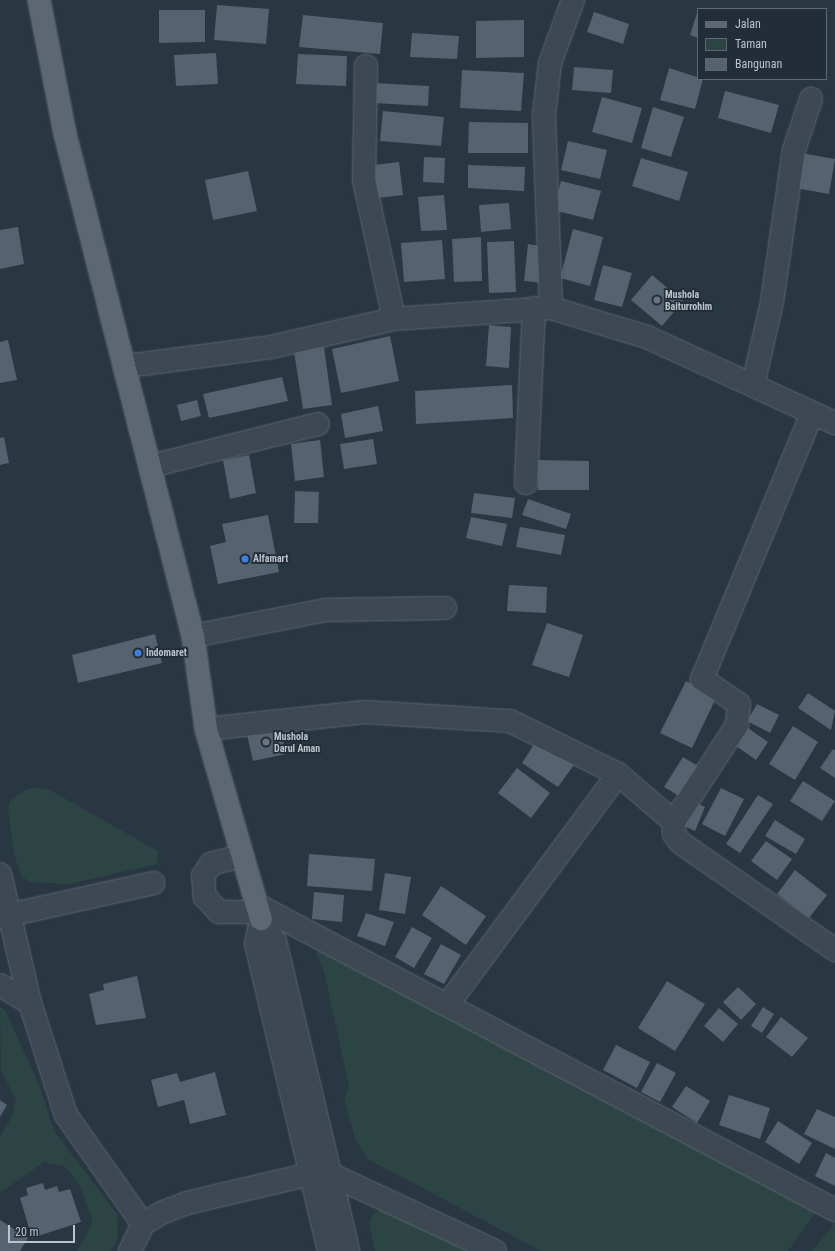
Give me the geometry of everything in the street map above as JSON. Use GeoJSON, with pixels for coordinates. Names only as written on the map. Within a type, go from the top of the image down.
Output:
{"type":"FeatureCollection","features":[{"type":"Feature","properties":{"kind":"main road"},"geometry":{"type":"LineString","coordinates":[[39,0],[66,134],[126,366],[193,636],[206,728],[259,912]]}},
{"type":"Feature","properties":{"kind":"street"},"geometry":{"type":"LineString","coordinates":[[526,483],[542,308],[544,115],[550,63],[573,0]]}},
{"type":"Feature","properties":{"kind":"street"},"geometry":{"type":"LineString","coordinates":[[366,66],[364,180],[394,319]]}},
{"type":"Feature","properties":{"kind":"street"},"geometry":{"type":"LineString","coordinates":[[752,385],[772,302],[794,150],[811,99]]}},
{"type":"Feature","properties":{"kind":"street"},"geometry":{"type":"LineString","coordinates":[[126,366],[270,347],[394,319],[542,308],[647,337],[835,423]]}},
{"type":"Feature","properties":{"kind":"street"},"geometry":{"type":"LineString","coordinates":[[812,413],[702,680],[739,704],[737,725],[674,822],[674,834],[681,843],[835,950]]}},
{"type":"Feature","properties":{"kind":"street"},"geometry":{"type":"LineString","coordinates":[[151,466],[318,424]]}},
{"type":"Feature","properties":{"kind":"street"},"geometry":{"type":"LineString","coordinates":[[193,636],[325,610],[445,608]]}},
{"type":"Feature","properties":{"kind":"street"},"geometry":{"type":"LineString","coordinates":[[206,728],[365,712],[502,720],[562,744],[618,774],[674,822]]}},
{"type":"Feature","properties":{"kind":"street"},"geometry":{"type":"LineString","coordinates":[[448,1004],[618,774]]}},
{"type":"Feature","properties":{"kind":"street"},"geometry":{"type":"LineString","coordinates":[[242,856],[211,864],[203,876],[206,898],[219,912],[259,912],[448,1004],[835,1210]]}},
{"type":"Feature","properties":{"kind":"street"},"geometry":{"type":"LineString","coordinates":[[0,874],[6,917],[30,1003],[66,1115],[143,1224]]}},
{"type":"Feature","properties":{"kind":"street"},"geometry":{"type":"LineString","coordinates":[[6,917],[153,883]]}},
{"type":"Feature","properties":{"kind":"street"},"geometry":{"type":"LineString","coordinates":[[259,912],[275,941],[320,1174],[328,1251]]}},
{"type":"Feature","properties":{"kind":"street"},"geometry":{"type":"LineString","coordinates":[[0,985],[30,1003]]}},
{"type":"Feature","properties":{"kind":"street"},"geometry":{"type":"LineString","coordinates":[[320,1174],[348,1251]]}},
{"type":"Feature","properties":{"kind":"street"},"geometry":{"type":"LineString","coordinates":[[130,1251],[143,1224],[187,1203],[320,1174],[495,1251]]}},
{"type":"Feature","properties":{"kind":"green space"},"geometry":{"type":"Polygon","coordinates":[[[29,788],[48,789],[158,851],[157,864],[69,884],[29,882],[21,875],[14,854],[8,809],[11,799],[29,788]]]}},
{"type":"Feature","properties":{"kind":"green space"},"geometry":{"type":"Polygon","coordinates":[[[322,945],[816,1212],[788,1251],[541,1251],[368,1159],[355,1138],[344,1099],[349,1087],[324,971],[316,953],[322,945]]]}},
{"type":"Feature","properties":{"kind":"green space"},"geometry":{"type":"Polygon","coordinates":[[[0,1007],[6,1012],[41,1090],[54,1131],[117,1214],[118,1237],[111,1251],[77,1251],[93,1222],[78,1181],[64,1166],[44,1162],[0,1193],[0,1137],[12,1117],[16,1100],[1,1070],[0,1007]]]}},
{"type":"Feature","properties":{"kind":"green space"},"geometry":{"type":"Polygon","coordinates":[[[383,1209],[401,1215],[466,1251],[375,1251],[369,1224],[373,1214],[383,1209]]]}},
{"type":"Feature","properties":{"kind":"green space"},"geometry":{"type":"Polygon","coordinates":[[[835,1223],[835,1251],[812,1251],[835,1223]]]}},
{"type":"Feature","properties":{"kind":"building"},"geometry":{"type":"Polygon","coordinates":[[[217,5],[269,9],[266,44],[214,40],[217,5]]]}},
{"type":"Feature","properties":{"kind":"building"},"geometry":{"type":"Polygon","coordinates":[[[159,10],[205,10],[205,42],[159,43],[159,10]]]}},
{"type":"Feature","properties":{"kind":"building"},"geometry":{"type":"Polygon","coordinates":[[[594,12],[629,24],[623,44],[587,32],[594,12]]]}},
{"type":"Feature","properties":{"kind":"building"},"geometry":{"type":"Polygon","coordinates":[[[697,13],[697,38],[690,35],[697,13]]]}},
{"type":"Feature","properties":{"kind":"building"},"geometry":{"type":"Polygon","coordinates":[[[303,15],[383,23],[380,54],[299,47],[303,15]]]}},
{"type":"Feature","properties":{"kind":"building"},"geometry":{"type":"Polygon","coordinates":[[[524,20],[524,57],[476,58],[476,21],[524,20]]]}},
{"type":"Feature","properties":{"kind":"building"},"geometry":{"type":"Polygon","coordinates":[[[412,33],[459,36],[457,59],[410,57],[412,33]]]}},
{"type":"Feature","properties":{"kind":"building"},"geometry":{"type":"Polygon","coordinates":[[[216,53],[218,84],[176,86],[174,55],[216,53]]]}},
{"type":"Feature","properties":{"kind":"building"},"geometry":{"type":"Polygon","coordinates":[[[298,54],[347,56],[346,86],[296,84],[298,54]]]}},
{"type":"Feature","properties":{"kind":"building"},"geometry":{"type":"Polygon","coordinates":[[[574,67],[613,70],[611,93],[572,90],[574,67]]]}},
{"type":"Feature","properties":{"kind":"building"},"geometry":{"type":"Polygon","coordinates":[[[669,68],[697,77],[697,80],[703,80],[695,109],[660,100],[669,68]]]}},
{"type":"Feature","properties":{"kind":"building"},"geometry":{"type":"Polygon","coordinates":[[[462,70],[524,73],[521,111],[460,108],[462,70]]]}},
{"type":"Feature","properties":{"kind":"building"},"geometry":{"type":"Polygon","coordinates":[[[375,83],[429,86],[428,106],[374,103],[375,83]]]}},
{"type":"Feature","properties":{"kind":"building"},"geometry":{"type":"Polygon","coordinates":[[[725,91],[779,105],[771,133],[718,118],[725,91]]]}},
{"type":"Feature","properties":{"kind":"building"},"geometry":{"type":"Polygon","coordinates":[[[602,97],[642,108],[632,143],[592,132],[602,97]]]}},
{"type":"Feature","properties":{"kind":"building"},"geometry":{"type":"Polygon","coordinates":[[[653,107],[684,117],[671,157],[641,148],[653,107]]]}},
{"type":"Feature","properties":{"kind":"building"},"geometry":{"type":"Polygon","coordinates":[[[383,111],[444,117],[441,146],[380,141],[383,111]]]}},
{"type":"Feature","properties":{"kind":"building"},"geometry":{"type":"Polygon","coordinates":[[[469,122],[528,123],[528,153],[468,153],[469,122]]]}},
{"type":"Feature","properties":{"kind":"building"},"geometry":{"type":"Polygon","coordinates":[[[568,141],[607,150],[600,179],[561,170],[568,141]]]}},
{"type":"Feature","properties":{"kind":"building"},"geometry":{"type":"Polygon","coordinates":[[[801,153],[835,159],[829,194],[795,188],[801,153]]]}},
{"type":"Feature","properties":{"kind":"building"},"geometry":{"type":"Polygon","coordinates":[[[424,157],[445,158],[444,183],[423,182],[424,157]]]}},
{"type":"Feature","properties":{"kind":"building"},"geometry":{"type":"Polygon","coordinates":[[[641,158],[688,172],[679,201],[632,186],[641,158]]]}},
{"type":"Feature","properties":{"kind":"building"},"geometry":{"type":"Polygon","coordinates":[[[399,162],[403,195],[378,198],[374,165],[399,162]]]}},
{"type":"Feature","properties":{"kind":"building"},"geometry":{"type":"Polygon","coordinates":[[[468,165],[525,167],[524,191],[468,188],[468,165]]]}},
{"type":"Feature","properties":{"kind":"building"},"geometry":{"type":"Polygon","coordinates":[[[248,171],[257,211],[213,220],[205,180],[248,171]]]}},
{"type":"Feature","properties":{"kind":"building"},"geometry":{"type":"Polygon","coordinates":[[[561,181],[601,191],[593,220],[553,210],[561,181]]]}},
{"type":"Feature","properties":{"kind":"building"},"geometry":{"type":"Polygon","coordinates":[[[444,195],[447,230],[421,231],[418,197],[444,195]]]}},
{"type":"Feature","properties":{"kind":"building"},"geometry":{"type":"Polygon","coordinates":[[[509,203],[511,229],[481,232],[479,205],[509,203]]]}},
{"type":"Feature","properties":{"kind":"building"},"geometry":{"type":"Polygon","coordinates":[[[18,227],[24,264],[0,269],[0,230],[18,227]]]}},
{"type":"Feature","properties":{"kind":"building"},"geometry":{"type":"Polygon","coordinates":[[[573,229],[603,237],[590,286],[560,278],[573,229]]]}},
{"type":"Feature","properties":{"kind":"building"},"geometry":{"type":"Polygon","coordinates":[[[481,237],[482,281],[454,282],[452,239],[481,237]]]}},
{"type":"Feature","properties":{"kind":"building"},"geometry":{"type":"Polygon","coordinates":[[[442,240],[445,279],[404,282],[401,243],[442,240]]]}},
{"type":"Feature","properties":{"kind":"building"},"geometry":{"type":"Polygon","coordinates":[[[514,241],[516,292],[489,293],[487,242],[514,241]]]}},
{"type":"Feature","properties":{"kind":"building"},"geometry":{"type":"Polygon","coordinates":[[[528,244],[548,247],[543,283],[524,281],[528,244]]]}},
{"type":"Feature","properties":{"kind":"building"},"geometry":{"type":"Polygon","coordinates":[[[603,265],[632,273],[622,307],[594,300],[603,265]]]}},
{"type":"Feature","properties":{"kind":"building","name":"Mushola Baiturrohim"},"geometry":{"type":"Polygon","coordinates":[[[652,275],[683,301],[662,326],[631,300],[652,275]]]}},
{"type":"Feature","properties":{"kind":"building"},"geometry":{"type":"Polygon","coordinates":[[[489,325],[511,327],[509,368],[486,366],[489,325]]]}},
{"type":"Feature","properties":{"kind":"building"},"geometry":{"type":"Polygon","coordinates":[[[390,336],[399,381],[341,393],[332,349],[390,336]]]}},
{"type":"Feature","properties":{"kind":"building"},"geometry":{"type":"Polygon","coordinates":[[[8,340],[17,380],[0,383],[0,342],[8,340]]]}},
{"type":"Feature","properties":{"kind":"building"},"geometry":{"type":"Polygon","coordinates":[[[324,347],[332,405],[303,409],[294,352],[324,347]]]}},
{"type":"Feature","properties":{"kind":"building"},"geometry":{"type":"Polygon","coordinates":[[[282,377],[288,401],[209,418],[203,394],[282,377]]]}},
{"type":"Feature","properties":{"kind":"building"},"geometry":{"type":"Polygon","coordinates":[[[512,385],[513,418],[416,424],[415,391],[512,385]]]}},
{"type":"Feature","properties":{"kind":"building"},"geometry":{"type":"Polygon","coordinates":[[[197,400],[201,416],[181,421],[177,405],[197,400]]]}},
{"type":"Feature","properties":{"kind":"building"},"geometry":{"type":"Polygon","coordinates":[[[378,406],[383,431],[345,438],[341,414],[378,406]]]}},
{"type":"Feature","properties":{"kind":"building"},"geometry":{"type":"Polygon","coordinates":[[[4,437],[9,463],[0,465],[0,438],[4,437]]]}},
{"type":"Feature","properties":{"kind":"building"},"geometry":{"type":"Polygon","coordinates":[[[373,439],[377,464],[344,469],[340,444],[373,439]]]}},
{"type":"Feature","properties":{"kind":"building"},"geometry":{"type":"Polygon","coordinates":[[[320,440],[324,477],[295,481],[291,444],[320,440]]]}},
{"type":"Feature","properties":{"kind":"building"},"geometry":{"type":"Polygon","coordinates":[[[249,455],[256,493],[230,499],[223,460],[249,455]]]}},
{"type":"Feature","properties":{"kind":"building"},"geometry":{"type":"Polygon","coordinates":[[[538,460],[589,461],[589,490],[538,490],[538,460]]]}},
{"type":"Feature","properties":{"kind":"building"},"geometry":{"type":"Polygon","coordinates":[[[295,491],[319,492],[318,523],[294,523],[295,491]]]}},
{"type":"Feature","properties":{"kind":"building"},"geometry":{"type":"Polygon","coordinates":[[[474,493],[515,498],[512,518],[471,513],[474,493]]]}},
{"type":"Feature","properties":{"kind":"building"},"geometry":{"type":"Polygon","coordinates":[[[528,499],[571,514],[566,529],[522,515],[528,499]]]}},
{"type":"Feature","properties":{"kind":"building","name":"Alfamart"},"geometry":{"type":"Polygon","coordinates":[[[268,515],[279,572],[218,584],[210,546],[226,542],[222,524],[268,515]]]}},
{"type":"Feature","properties":{"kind":"building"},"geometry":{"type":"Polygon","coordinates":[[[471,517],[507,524],[502,546],[466,538],[471,517]]]}},
{"type":"Feature","properties":{"kind":"building"},"geometry":{"type":"Polygon","coordinates":[[[520,527],[565,535],[561,555],[516,547],[520,527]]]}},
{"type":"Feature","properties":{"kind":"building"},"geometry":{"type":"Polygon","coordinates":[[[509,585],[547,587],[546,613],[507,611],[509,585]]]}},
{"type":"Feature","properties":{"kind":"building"},"geometry":{"type":"Polygon","coordinates":[[[547,623],[583,635],[569,677],[532,665],[547,623]]]}},
{"type":"Feature","properties":{"kind":"building"},"geometry":{"type":"Polygon","coordinates":[[[155,634],[162,663],[78,683],[72,655],[155,634]]]}},
{"type":"Feature","properties":{"kind":"building"},"geometry":{"type":"Polygon","coordinates":[[[686,681],[717,696],[692,748],[660,733],[686,681]]]}},
{"type":"Feature","properties":{"kind":"building"},"geometry":{"type":"Polygon","coordinates":[[[808,693],[835,711],[831,730],[798,708],[808,693]]]}},
{"type":"Feature","properties":{"kind":"building"},"geometry":{"type":"Polygon","coordinates":[[[757,704],[779,715],[770,733],[747,721],[757,704]]]}},
{"type":"Feature","properties":{"kind":"building","name":"Mushola Darul Aman"},"geometry":{"type":"Polygon","coordinates":[[[279,723],[286,754],[253,761],[246,730],[279,723]]]}},
{"type":"Feature","properties":{"kind":"building"},"geometry":{"type":"Polygon","coordinates":[[[793,726],[818,742],[795,780],[769,764],[793,726]]]}},
{"type":"Feature","properties":{"kind":"building"},"geometry":{"type":"Polygon","coordinates":[[[748,728],[768,742],[756,760],[736,746],[748,728]]]}},
{"type":"Feature","properties":{"kind":"building"},"geometry":{"type":"Polygon","coordinates":[[[539,737],[576,762],[558,787],[522,763],[539,737]]]}},
{"type":"Feature","properties":{"kind":"building"},"geometry":{"type":"Polygon","coordinates":[[[833,749],[835,750],[835,778],[820,768],[833,749]]]}},
{"type":"Feature","properties":{"kind":"building"},"geometry":{"type":"Polygon","coordinates":[[[683,757],[698,766],[679,796],[664,787],[683,757]]]}},
{"type":"Feature","properties":{"kind":"building"},"geometry":{"type":"Polygon","coordinates":[[[517,768],[550,793],[531,818],[498,793],[517,768]]]}},
{"type":"Feature","properties":{"kind":"building"},"geometry":{"type":"Polygon","coordinates":[[[803,781],[835,801],[822,821],[790,801],[803,781]]]}},
{"type":"Feature","properties":{"kind":"building"},"geometry":{"type":"Polygon","coordinates":[[[721,788],[744,799],[725,836],[702,824],[721,788]]]}},
{"type":"Feature","properties":{"kind":"building"},"geometry":{"type":"Polygon","coordinates":[[[758,795],[773,804],[740,853],[726,844],[758,795]]]}},
{"type":"Feature","properties":{"kind":"building"},"geometry":{"type":"Polygon","coordinates":[[[692,801],[705,807],[695,831],[682,825],[692,801]]]}},
{"type":"Feature","properties":{"kind":"building"},"geometry":{"type":"Polygon","coordinates":[[[775,820],[805,839],[796,854],[765,836],[775,820]]]}},
{"type":"Feature","properties":{"kind":"building"},"geometry":{"type":"Polygon","coordinates":[[[766,841],[792,859],[777,880],[751,861],[766,841]]]}},
{"type":"Feature","properties":{"kind":"building"},"geometry":{"type":"Polygon","coordinates":[[[309,854],[375,859],[372,891],[307,886],[309,854]]]}},
{"type":"Feature","properties":{"kind":"building"},"geometry":{"type":"Polygon","coordinates":[[[795,870],[827,895],[809,918],[777,894],[795,870]]]}},
{"type":"Feature","properties":{"kind":"building"},"geometry":{"type":"Polygon","coordinates":[[[385,873],[411,877],[405,914],[379,910],[385,873]]]}},
{"type":"Feature","properties":{"kind":"building"},"geometry":{"type":"Polygon","coordinates":[[[441,886],[486,916],[466,945],[422,915],[441,886]]]}},
{"type":"Feature","properties":{"kind":"building"},"geometry":{"type":"Polygon","coordinates":[[[314,892],[344,895],[342,922],[312,919],[314,892]]]}},
{"type":"Feature","properties":{"kind":"building"},"geometry":{"type":"Polygon","coordinates":[[[366,913],[394,922],[385,946],[357,936],[366,913]]]}},
{"type":"Feature","properties":{"kind":"building"},"geometry":{"type":"Polygon","coordinates":[[[412,927],[432,938],[414,968],[395,957],[412,927]]]}},
{"type":"Feature","properties":{"kind":"building"},"geometry":{"type":"Polygon","coordinates":[[[441,944],[461,955],[444,984],[424,974],[441,944]]]}},
{"type":"Feature","properties":{"kind":"building"},"geometry":{"type":"Polygon","coordinates":[[[137,976],[146,1018],[96,1025],[89,994],[104,990],[103,984],[137,976]]]}},
{"type":"Feature","properties":{"kind":"building"},"geometry":{"type":"Polygon","coordinates":[[[667,981],[705,1004],[675,1051],[638,1028],[667,981]]]}},
{"type":"Feature","properties":{"kind":"building"},"geometry":{"type":"Polygon","coordinates":[[[738,987],[756,1004],[741,1020],[723,1002],[738,987]]]}},
{"type":"Feature","properties":{"kind":"building"},"geometry":{"type":"Polygon","coordinates":[[[763,1007],[774,1014],[762,1033],[751,1026],[763,1007]]]}},
{"type":"Feature","properties":{"kind":"building"},"geometry":{"type":"Polygon","coordinates":[[[719,1008],[738,1024],[723,1042],[704,1026],[719,1008]]]}},
{"type":"Feature","properties":{"kind":"building"},"geometry":{"type":"Polygon","coordinates":[[[781,1017],[808,1038],[792,1057],[766,1037],[781,1017]]]}},
{"type":"Feature","properties":{"kind":"building"},"geometry":{"type":"Polygon","coordinates":[[[616,1045],[650,1062],[637,1088],[603,1070],[616,1045]]]}},
{"type":"Feature","properties":{"kind":"building"},"geometry":{"type":"Polygon","coordinates":[[[657,1063],[676,1073],[660,1102],[641,1092],[657,1063]]]}},
{"type":"Feature","properties":{"kind":"building"},"geometry":{"type":"Polygon","coordinates":[[[215,1072],[226,1115],[190,1124],[184,1100],[158,1107],[151,1080],[177,1073],[180,1082],[215,1072]]]}},
{"type":"Feature","properties":{"kind":"building"},"geometry":{"type":"Polygon","coordinates":[[[686,1086],[710,1101],[697,1123],[672,1107],[686,1086]]]}},
{"type":"Feature","properties":{"kind":"building"},"geometry":{"type":"Polygon","coordinates":[[[729,1095],[770,1108],[760,1139],[719,1125],[729,1095]]]}},
{"type":"Feature","properties":{"kind":"building"},"geometry":{"type":"Polygon","coordinates":[[[0,1100],[7,1105],[0,1117],[0,1100]]]}},
{"type":"Feature","properties":{"kind":"building"},"geometry":{"type":"Polygon","coordinates":[[[817,1109],[835,1117],[835,1149],[804,1134],[817,1109]]]}},
{"type":"Feature","properties":{"kind":"building"},"geometry":{"type":"Polygon","coordinates":[[[778,1121],[812,1143],[799,1164],[765,1142],[778,1121]]]}},
{"type":"Feature","properties":{"kind":"building"},"geometry":{"type":"Polygon","coordinates":[[[826,1153],[835,1158],[835,1186],[815,1176],[826,1153]]]}},
{"type":"Feature","properties":{"kind":"building"},"geometry":{"type":"Polygon","coordinates":[[[43,1183],[45,1190],[57,1186],[59,1192],[70,1189],[81,1222],[32,1238],[20,1198],[28,1195],[26,1188],[43,1183]]]}},
{"type":"Feature","properties":{"kind":"building"},"geometry":{"type":"Polygon","coordinates":[[[0,1220],[28,1238],[20,1251],[0,1251],[0,1220]]]}},
{"type":"Feature","properties":{"kind":"place","name":"Mushola Baiturrohim"},"geometry":{"type":"Point","coordinates":[657,300]}},
{"type":"Feature","properties":{"kind":"place","name":"Alfamart"},"geometry":{"type":"Point","coordinates":[245,559]}},
{"type":"Feature","properties":{"kind":"place","name":"Indomaret"},"geometry":{"type":"Point","coordinates":[138,653]}},
{"type":"Feature","properties":{"kind":"place","name":"Mushola Darul Aman"},"geometry":{"type":"Point","coordinates":[266,742]}}]}
